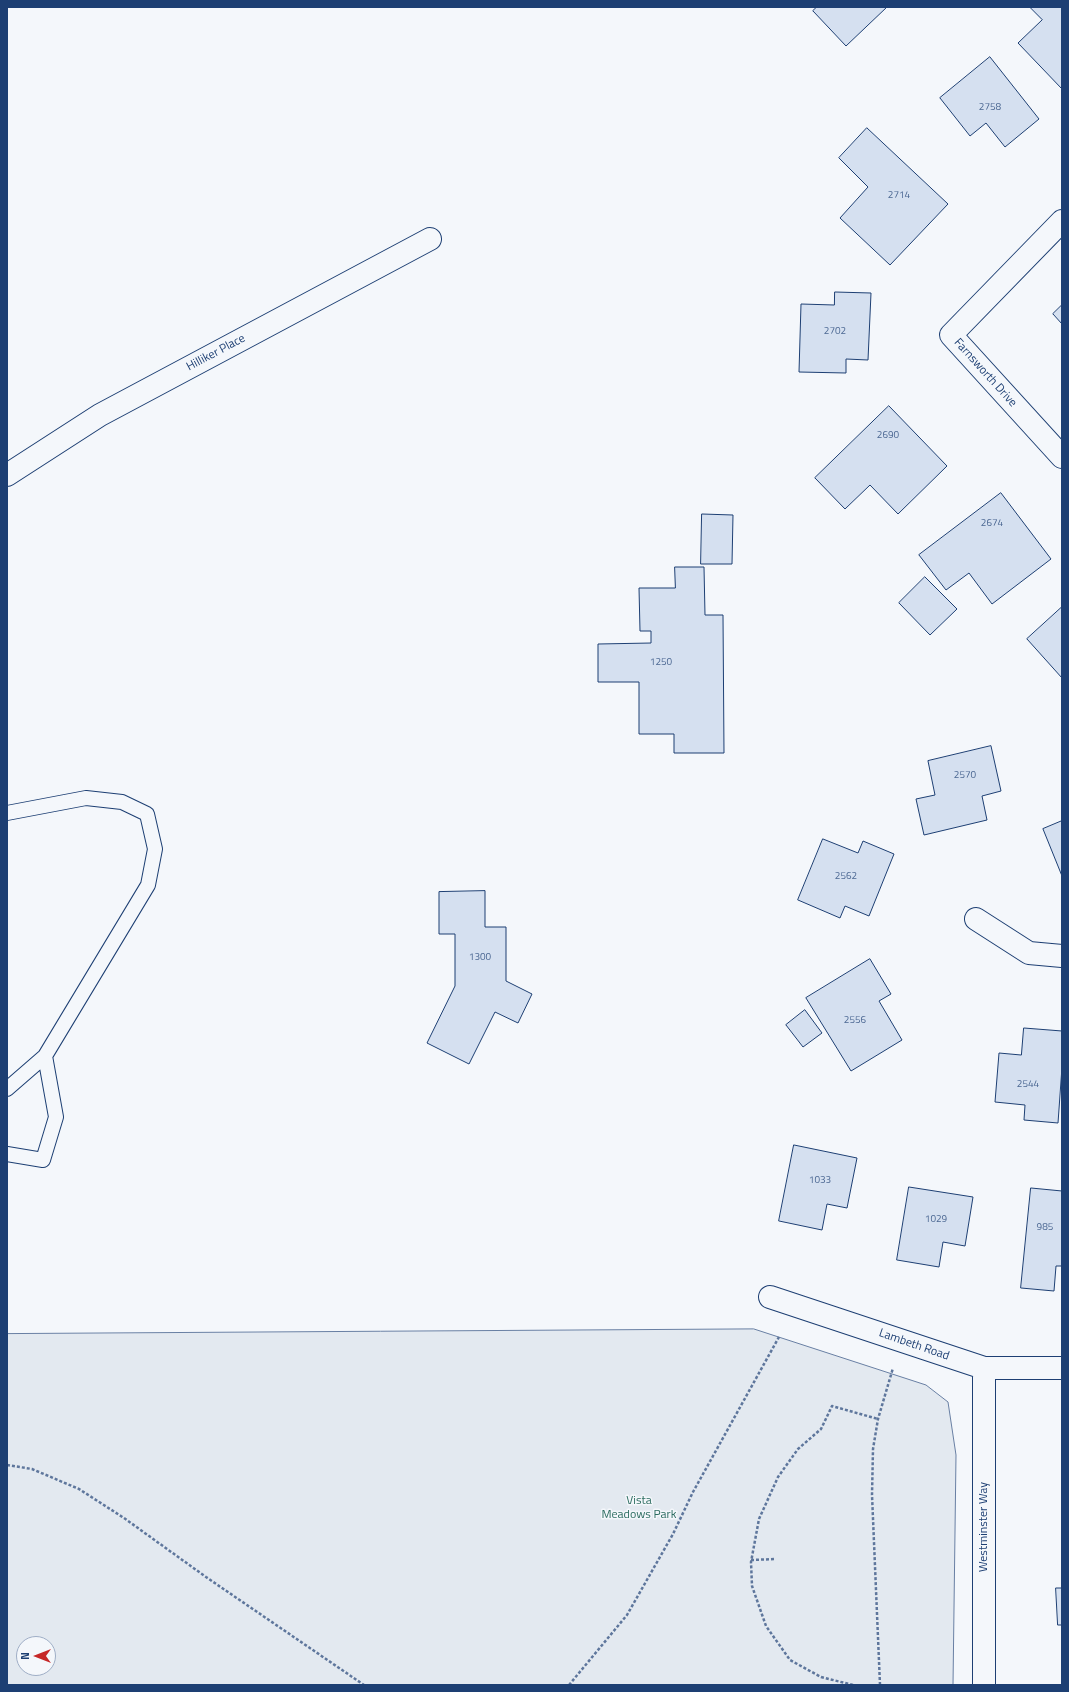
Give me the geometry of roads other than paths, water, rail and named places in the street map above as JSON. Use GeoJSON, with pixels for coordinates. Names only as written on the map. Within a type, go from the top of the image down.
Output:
{"type":"FeatureCollection","features":[{"type":"Feature","properties":{"kind":"street","name":"Farnsworth Drive"},"geometry":{"type":"LineString","coordinates":[[1062,221],[951,335],[1062,457]]}},
{"type":"Feature","properties":{"kind":"street","name":"Hilliker Place"},"geometry":{"type":"LineString","coordinates":[[7,475],[100,415],[430,240]]}},
{"type":"Feature","properties":{"kind":"street"},"geometry":{"type":"LineString","coordinates":[[976,919],[1029,953],[1062,956]]}},
{"type":"Feature","properties":{"kind":"street","name":"Lambeth Road"},"geometry":{"type":"LineString","coordinates":[[770,1297],[984,1368],[1062,1368]]}},
{"type":"Feature","properties":{"kind":"street","name":"Westminster Way"},"geometry":{"type":"LineString","coordinates":[[984,1368],[984,1685]]}},
{"type":"Feature","properties":{"kind":"lane"},"geometry":{"type":"LineString","coordinates":[[7,813],[86,798],[122,802],[147,814],[155,849],[148,885],[46,1056],[7,1089]]}},
{"type":"Feature","properties":{"kind":"lane"},"geometry":{"type":"LineString","coordinates":[[7,1154],[43,1160],[56,1118],[46,1056]]}},
{"type":"Feature","properties":{"kind":"park label","name":"Vista Meadows Park"},"geometry":{"type":"Point","coordinates":[639,1508]}}]}
